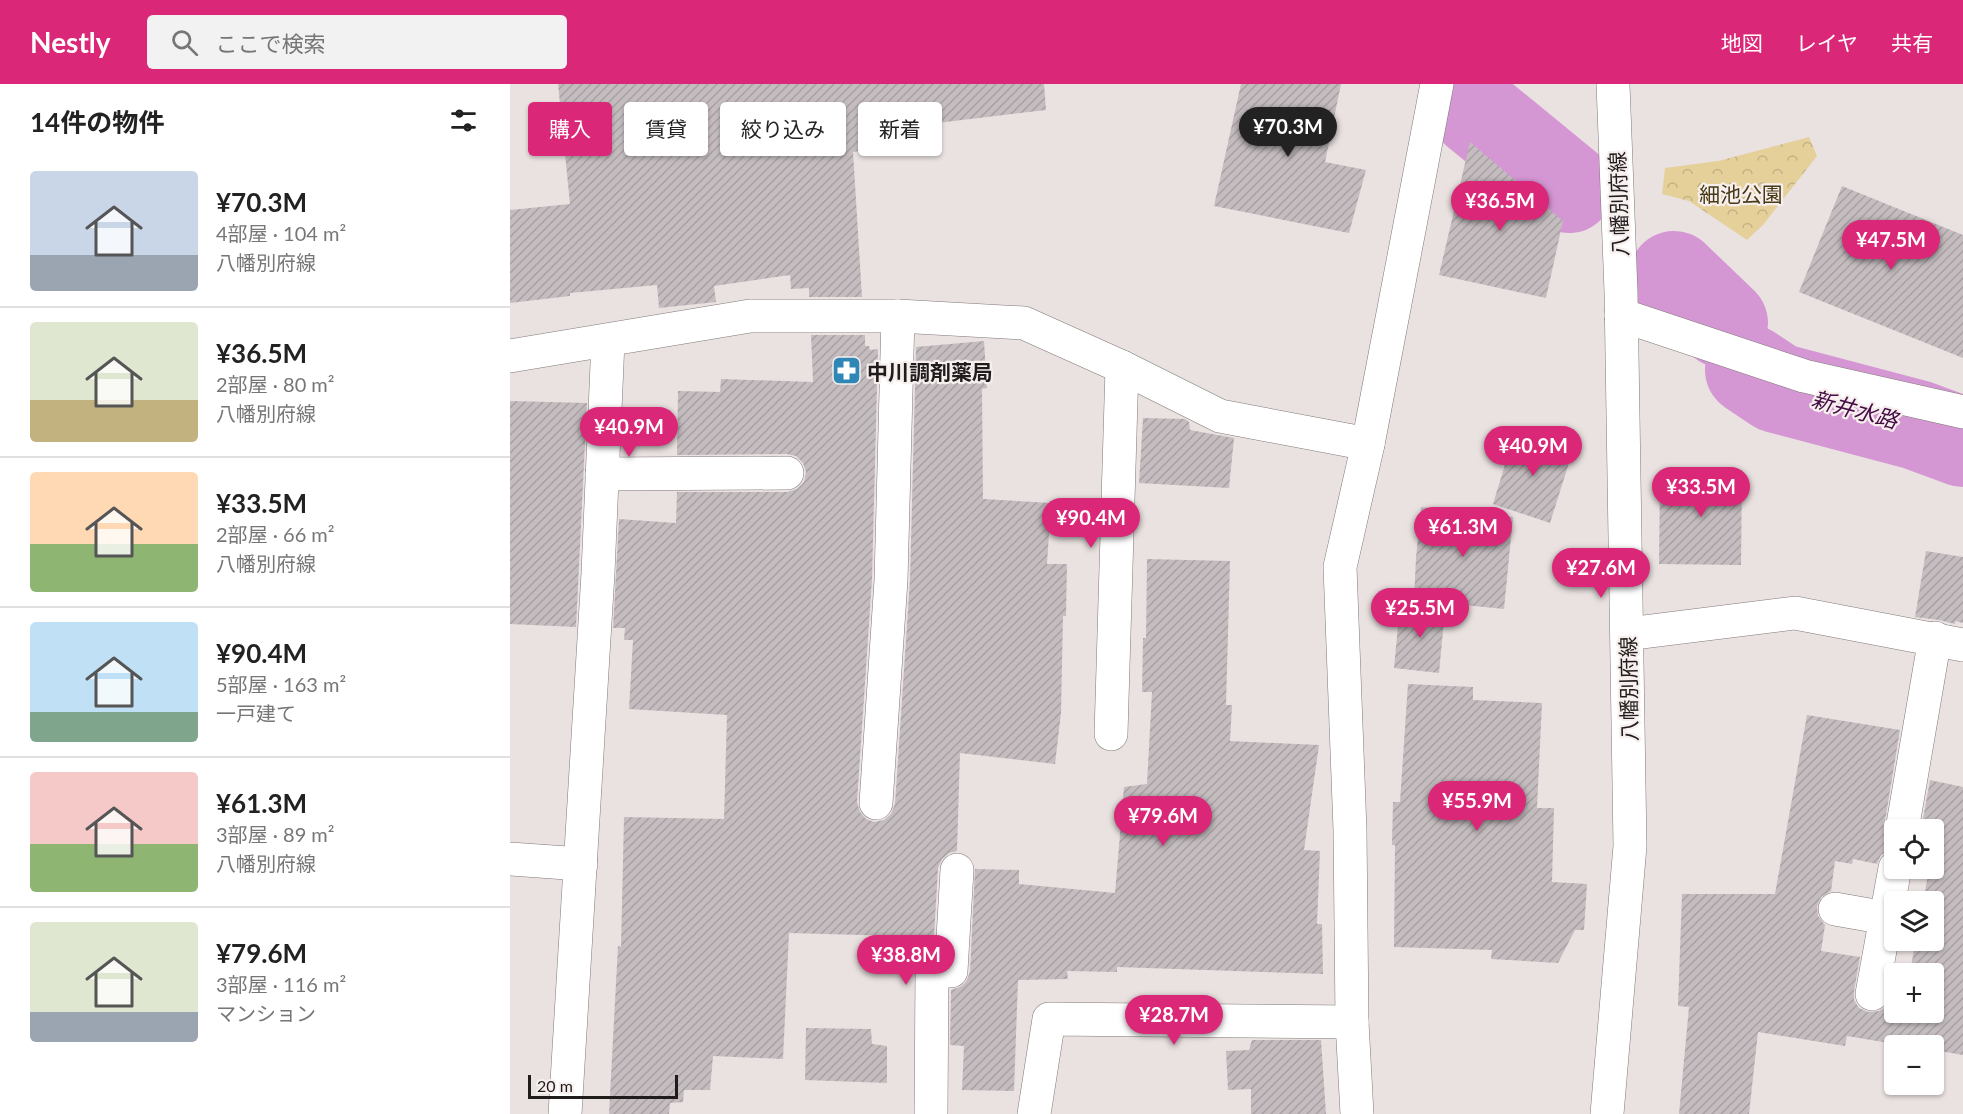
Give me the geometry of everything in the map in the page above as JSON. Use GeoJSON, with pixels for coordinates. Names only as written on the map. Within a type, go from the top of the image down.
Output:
{"type":"FeatureCollection","features":[{"type":"Feature","properties":{"kind":"street"},"geometry":{"type":"LineString","coordinates":[[1357,1114],[1352,1022],[1350,830],[1340,567],[1368,444],[1437,84]]}},
{"type":"Feature","properties":{"kind":"street","name":"八幡別府線"},"geometry":{"type":"LineString","coordinates":[[1607,1114],[1630,846],[1621,315],[1613,84]]}},
{"type":"Feature","properties":{"kind":"street"},"geometry":{"type":"LineString","coordinates":[[1621,315],[1804,376],[1963,412]]}},
{"type":"Feature","properties":{"kind":"street"},"geometry":{"type":"LineString","coordinates":[[510,356],[750,316],[898,316],[1024,323],[1122,367],[1220,416],[1368,444]]}},
{"type":"Feature","properties":{"kind":"street"},"geometry":{"type":"LineString","coordinates":[[876,803],[891,580],[898,316]]}},
{"type":"Feature","properties":{"kind":"street"},"geometry":{"type":"LineString","coordinates":[[565,1114],[598,573],[608,341]]}},
{"type":"Feature","properties":{"kind":"street"},"geometry":{"type":"LineString","coordinates":[[1111,734],[1122,367]]}},
{"type":"Feature","properties":{"kind":"street"},"geometry":{"type":"LineString","coordinates":[[602,474],[788,473]]}},
{"type":"Feature","properties":{"kind":"street"},"geometry":{"type":"LineString","coordinates":[[1627,634],[1795,613],[1949,642],[1905,819]]}},
{"type":"Feature","properties":{"kind":"street"},"geometry":{"type":"LineString","coordinates":[[510,859],[581,864]]}},
{"type":"Feature","properties":{"kind":"street"},"geometry":{"type":"LineString","coordinates":[[931,1114],[932,970],[951,971],[957,870]]}},
{"type":"Feature","properties":{"kind":"street"},"geometry":{"type":"LineString","coordinates":[[1835,909],[1884,918]]}},
{"type":"Feature","properties":{"kind":"street"},"geometry":{"type":"LineString","coordinates":[[1872,994],[1884,929]]}},
{"type":"Feature","properties":{"kind":"street"},"geometry":{"type":"LineString","coordinates":[[1034,1114],[1049,1019],[1352,1022]]}},
{"type":"Feature","properties":{"kind":"green space","name":"細池公園"},"geometry":{"type":"Polygon","coordinates":[[[1809,137],[1817,156],[1763,225],[1747,240],[1689,201],[1662,194],[1665,168],[1718,161],[1809,137]]]}},
{"type":"Feature","properties":{"kind":"building"},"geometry":{"type":"Polygon","coordinates":[[[558,84],[1044,84],[1046,110],[942,122],[942,102],[858,102],[858,151],[853,152],[862,297],[809,297],[809,288],[791,289],[790,275],[714,286],[716,302],[659,308],[657,285],[570,293],[570,296],[510,303],[510,210],[570,204],[565,156],[612,156],[612,102],[560,102],[558,84]]]}},
{"type":"Feature","properties":{"kind":"building"},"geometry":{"type":"Polygon","coordinates":[[[1241,84],[1341,84],[1325,162],[1366,170],[1349,233],[1214,206],[1241,84]]]}},
{"type":"Feature","properties":{"kind":"building"},"geometry":{"type":"Polygon","coordinates":[[[1470,142],[1563,221],[1546,298],[1439,275],[1470,142]]]}},
{"type":"Feature","properties":{"kind":"building"},"geometry":{"type":"Polygon","coordinates":[[[1842,186],[1963,235],[1963,358],[1799,292],[1842,186]]]}},
{"type":"Feature","properties":{"kind":"building"},"geometry":{"type":"Polygon","coordinates":[[[811,335],[865,335],[865,346],[869,346],[870,350],[878,349],[872,579],[857,802],[860,812],[866,819],[874,822],[884,820],[891,814],[895,804],[910,580],[916,347],[984,341],[987,388],[982,389],[983,499],[1051,503],[1047,564],[1067,564],[1066,616],[1063,616],[1061,713],[1055,764],[960,753],[957,851],[949,853],[942,859],[938,868],[934,937],[789,933],[783,1059],[713,1056],[710,1090],[684,1090],[683,1102],[670,1103],[669,1114],[609,1114],[618,946],[621,947],[624,817],[724,819],[727,715],[629,709],[633,640],[624,640],[625,628],[613,628],[619,519],[676,523],[677,492],[787,492],[797,489],[804,482],[806,472],[803,463],[796,456],[787,454],[677,455],[678,391],[720,392],[721,379],[813,382],[811,335]]]}},
{"type":"Feature","properties":{"kind":"building"},"geometry":{"type":"Polygon","coordinates":[[[510,401],[587,403],[576,627],[510,624],[510,401]]]}},
{"type":"Feature","properties":{"kind":"building"},"geometry":{"type":"Polygon","coordinates":[[[1143,418],[1185,419],[1189,422],[1190,430],[1234,438],[1229,488],[1139,483],[1143,418]]]}},
{"type":"Feature","properties":{"kind":"building"},"geometry":{"type":"Polygon","coordinates":[[[1515,432],[1573,450],[1550,523],[1493,504],[1515,432]]]}},
{"type":"Feature","properties":{"kind":"building"},"geometry":{"type":"Polygon","coordinates":[[[1660,472],[1742,472],[1741,565],[1659,564],[1660,472]]]}},
{"type":"Feature","properties":{"kind":"building"},"geometry":{"type":"Polygon","coordinates":[[[1421,507],[1513,517],[1504,609],[1414,600],[1421,507]]]}},
{"type":"Feature","properties":{"kind":"building"},"geometry":{"type":"Polygon","coordinates":[[[1926,551],[1963,557],[1963,623],[1955,621],[1955,624],[1915,617],[1926,551]]]}},
{"type":"Feature","properties":{"kind":"building"},"geometry":{"type":"Polygon","coordinates":[[[1147,559],[1230,561],[1226,705],[1232,705],[1230,741],[1319,745],[1304,850],[1320,851],[1317,924],[1322,924],[1323,974],[1117,967],[1117,972],[1067,971],[1068,979],[1018,980],[1014,1091],[962,1090],[964,1046],[950,1045],[951,990],[966,982],[970,972],[975,869],[1019,870],[1019,884],[1115,893],[1124,787],[1147,784],[1152,692],[1142,692],[1143,638],[1146,638],[1147,559]]]}},
{"type":"Feature","properties":{"kind":"building"},"geometry":{"type":"Polygon","coordinates":[[[1400,605],[1445,610],[1439,673],[1394,668],[1400,605]]]}},
{"type":"Feature","properties":{"kind":"building"},"geometry":{"type":"Polygon","coordinates":[[[1408,684],[1473,687],[1473,700],[1542,703],[1537,808],[1554,808],[1552,882],[1587,884],[1584,930],[1575,930],[1558,963],[1491,959],[1492,950],[1394,947],[1393,802],[1400,802],[1408,684]]]}},
{"type":"Feature","properties":{"kind":"building"},"geometry":{"type":"Polygon","coordinates":[[[1807,715],[1900,730],[1884,819],[1884,853],[1877,864],[1853,859],[1852,864],[1835,861],[1831,891],[1821,897],[1817,906],[1818,916],[1825,925],[1821,951],[1860,957],[1854,1000],[1859,1008],[1868,1012],[1884,1008],[1884,1023],[1944,1023],[1944,963],[1912,963],[1914,951],[1944,951],[1944,891],[1925,891],[1927,879],[1944,879],[1944,819],[1923,819],[1930,780],[1963,787],[1963,1055],[1944,1052],[1944,1035],[1884,1035],[1884,1042],[1847,1036],[1845,1046],[1758,1032],[1749,1114],[1679,1114],[1689,1007],[1678,1006],[1682,894],[1775,894],[1807,715]]]}},
{"type":"Feature","properties":{"kind":"building"},"geometry":{"type":"Polygon","coordinates":[[[806,1028],[871,1029],[872,1044],[887,1046],[887,1083],[805,1080],[806,1028]]]}},
{"type":"Feature","properties":{"kind":"building"},"geometry":{"type":"Polygon","coordinates":[[[1252,1040],[1321,1040],[1326,1114],[1251,1114],[1251,1089],[1228,1090],[1226,1051],[1249,1050],[1252,1040]]]}},
{"type":"Feature","properties":{"kind":"waterway","name":"新井水路"},"geometry":{"type":"LineString","coordinates":[[1476,112],[1569,188]]}},
{"type":"Feature","properties":{"kind":"waterway","name":"新井水路"},"geometry":{"type":"LineString","coordinates":[[1674,276],[1723,323]]}},
{"type":"Feature","properties":{"kind":"waterway","name":"新井水路"},"geometry":{"type":"LineString","coordinates":[[1750,370],[1777,388],[1917,425],[1963,442]]}},
{"type":"Feature","properties":{"kind":"place","name":"中川調剤薬局"},"geometry":{"type":"Point","coordinates":[846,371]}}]}
